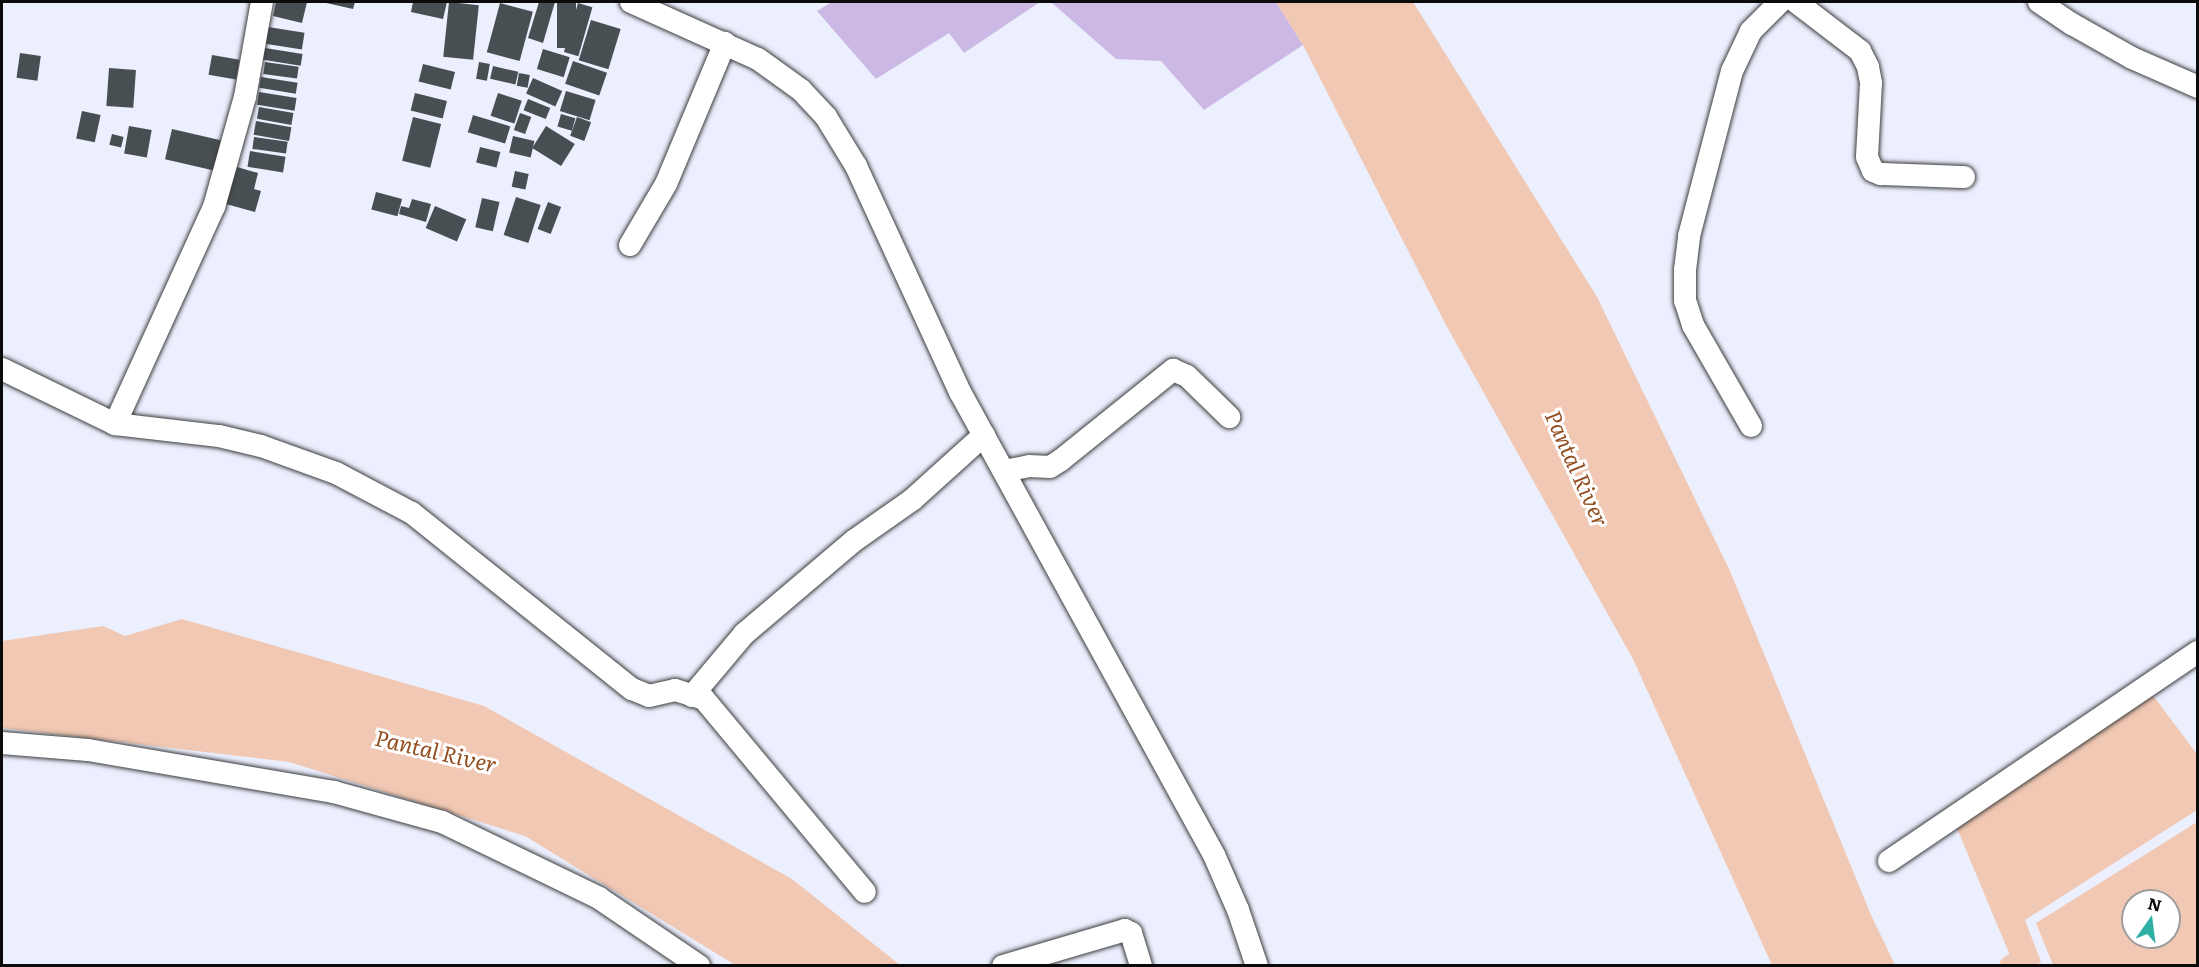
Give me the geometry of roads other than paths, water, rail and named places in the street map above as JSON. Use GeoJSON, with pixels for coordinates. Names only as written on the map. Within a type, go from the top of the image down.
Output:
{"type":"FeatureCollection","features":[{"type":"Feature","properties":{"kind":"street"},"geometry":{"type":"LineString","coordinates":[[115,424],[220,189],[245,97],[261,2]]}},
{"type":"Feature","properties":{"kind":"street"},"geometry":{"type":"LineString","coordinates":[[631,2],[725,43],[774,69],[801,90],[826,117],[856,166],[960,392],[1214,855],[1238,910],[1257,966]]}},
{"type":"Feature","properties":{"kind":"street"},"geometry":{"type":"LineString","coordinates":[[1751,426],[1693,325],[1685,301],[1685,270],[1689,236],[1732,71],[1751,31],[1780,2]]}},
{"type":"Feature","properties":{"kind":"street"},"geometry":{"type":"LineString","coordinates":[[1796,2],[1860,51],[1868,67],[1871,83],[1867,157],[1868,166],[1872,171],[1881,174],[1964,177]]}},
{"type":"Feature","properties":{"kind":"street"},"geometry":{"type":"LineString","coordinates":[[2039,2],[2072,24],[2132,58],[2198,87]]}},
{"type":"Feature","properties":{"kind":"street"},"geometry":{"type":"LineString","coordinates":[[630,245],[670,174],[725,43]]}},
{"type":"Feature","properties":{"kind":"street"},"geometry":{"type":"LineString","coordinates":[[2,369],[115,424],[219,435],[261,446],[336,473],[412,513],[632,689],[649,696],[675,690],[704,699],[865,892]]}},
{"type":"Feature","properties":{"kind":"street"},"geometry":{"type":"LineString","coordinates":[[1004,471],[1029,466],[1050,466],[1061,460],[1173,370],[1187,376],[1229,417]]}},
{"type":"Feature","properties":{"kind":"street"},"geometry":{"type":"LineString","coordinates":[[692,696],[744,634],[855,540],[912,500],[984,435]]}},
{"type":"Feature","properties":{"kind":"street"},"geometry":{"type":"LineString","coordinates":[[1889,861],[2198,652]]}},
{"type":"Feature","properties":{"kind":"street"},"geometry":{"type":"LineString","coordinates":[[2,743],[88,750],[334,792],[441,822],[599,898],[699,966]]}},
{"type":"Feature","properties":{"kind":"street"},"geometry":{"type":"LineString","coordinates":[[1003,966],[1125,930],[1131,933],[1141,966]]}},
{"type":"Feature","properties":{"kind":"water","name":"Pantal River"},"geometry":{"type":"Polygon","coordinates":[[[1276,2],[1413,2],[1415,5],[1597,297],[1730,571],[1871,915],[1895,965],[1772,965],[1633,659],[1447,327],[1303,45],[1276,2]]]}},
{"type":"Feature","properties":{"kind":"water","name":"Pantal River"},"geometry":{"type":"Polygon","coordinates":[[[182,619],[484,706],[792,879],[900,965],[735,965],[525,836],[289,762],[2,728],[2,641],[103,626],[125,636],[182,619]]]}},
{"type":"Feature","properties":{"kind":"water"},"geometry":{"type":"Polygon","coordinates":[[[2149,690],[2197,754],[2197,810],[2025,920],[2041,962],[2035,965],[2014,965],[1956,826],[2149,690]]]}},
{"type":"Feature","properties":{"kind":"water"},"geometry":{"type":"Polygon","coordinates":[[[2197,822],[2197,965],[2053,965],[2036,923],[2197,822]]]}},
{"type":"Feature","properties":{"kind":"waterway"},"geometry":{"type":"LineString","coordinates":[[2009,966],[2013,963]]}}]}
